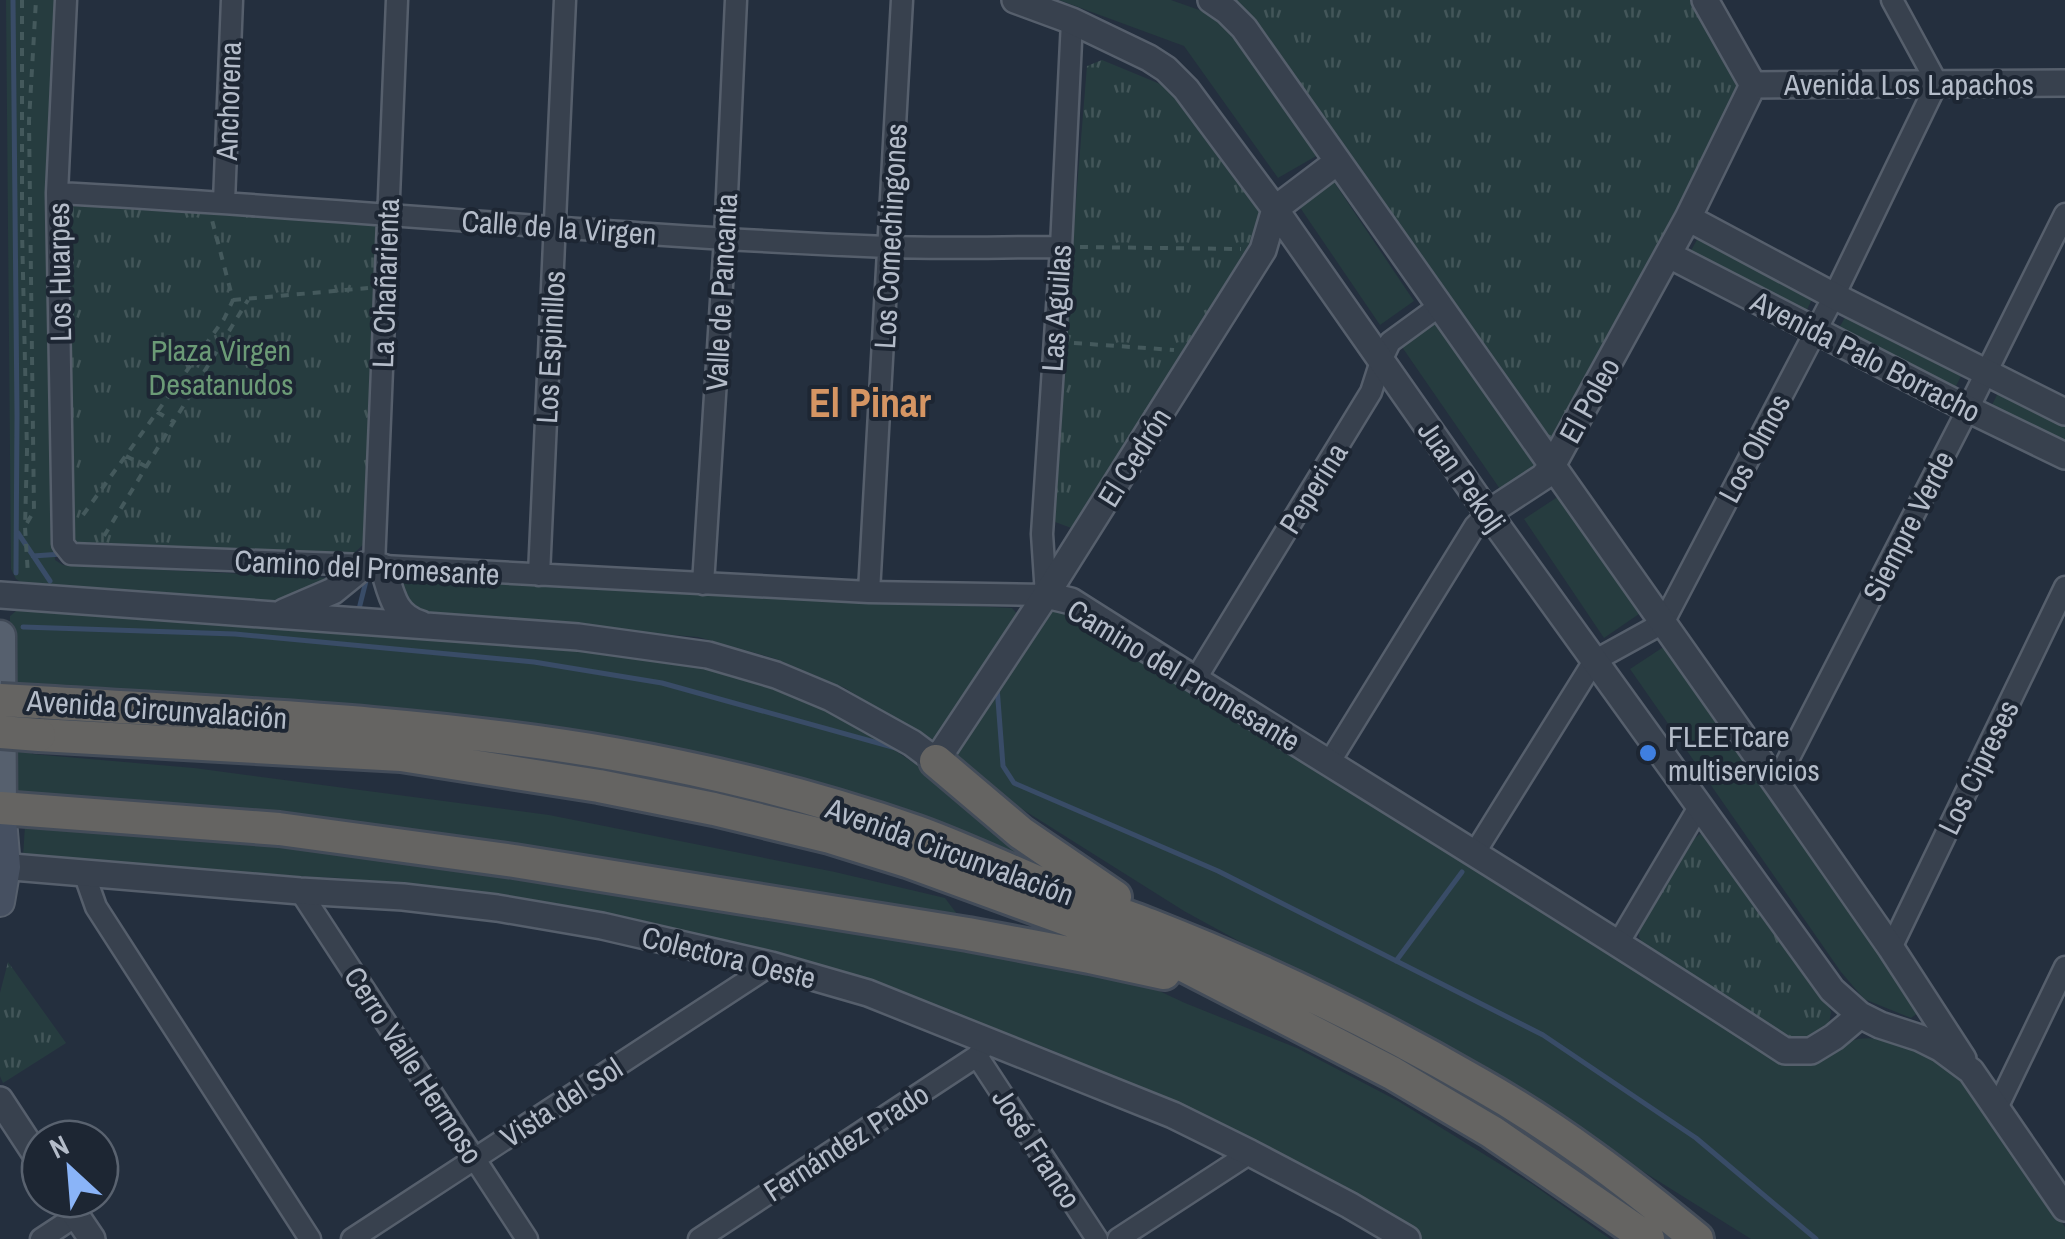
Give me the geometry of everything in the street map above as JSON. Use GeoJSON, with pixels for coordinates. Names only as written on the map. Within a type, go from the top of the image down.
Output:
{"type":"FeatureCollection","features":[{"type":"Feature","properties":{"kind":"highway","name":"Avenida Circunvalación"},"geometry":{"type":"LineString","coordinates":[[0,700],[405,725],[617,755],[767,787],[860,813],[920,833],[1244,980],[1492,1132],[1648,1239]]}},
{"type":"Feature","properties":{"kind":"highway","name":"Avenida Circunvalación"},"geometry":{"type":"LineString","coordinates":[[0,732],[401,755],[599,786],[830,836],[1370,1026],[1480,1084],[1621,1177],[1697,1239]]}},
{"type":"Feature","properties":{"kind":"highway"},"geometry":{"type":"LineString","coordinates":[[936,762],[1020,833],[1244,980]]}},
{"type":"Feature","properties":{"kind":"highway"},"geometry":{"type":"LineString","coordinates":[[1,808],[279,829],[514,861],[1244,980]]}},
{"type":"Feature","properties":{"kind":"highway"},"geometry":{"type":"LineString","coordinates":[[1621,1177],[1727,1239]]}},
{"type":"Feature","properties":{"kind":"highway"},"geometry":{"type":"LineString","coordinates":[[1604,1208],[1636,1239]]}},
{"type":"Feature","properties":{"kind":"main road"},"geometry":{"type":"LineString","coordinates":[[0,636],[0,902]]}},
{"type":"Feature","properties":{"kind":"street","name":"Los Huarpes"},"geometry":{"type":"LineString","coordinates":[[63,544],[57,193],[66,0]]}},
{"type":"Feature","properties":{"kind":"street","name":"Anchorena"},"geometry":{"type":"LineString","coordinates":[[216,201],[232,0]]}},
{"type":"Feature","properties":{"kind":"street","name":"La Chañarienta"},"geometry":{"type":"LineString","coordinates":[[374,566],[397,0]]}},
{"type":"Feature","properties":{"kind":"street","name":"Los Espinillos"},"geometry":{"type":"LineString","coordinates":[[539,575],[566,0]]}},
{"type":"Feature","properties":{"kind":"street","name":"Valle de Pancanta"},"geometry":{"type":"LineString","coordinates":[[704,584],[736,0]]}},
{"type":"Feature","properties":{"kind":"street","name":"Los Comechingones"},"geometry":{"type":"LineString","coordinates":[[869,592],[902,0]]}},
{"type":"Feature","properties":{"kind":"street","name":"Juan Pekolj"},"geometry":{"type":"LineString","coordinates":[[1015,0],[1072,21],[1149,58],[1186,88],[1832,990],[1860,1015]]}},
{"type":"Feature","properties":{"kind":"street"},"geometry":{"type":"LineString","coordinates":[[1211,0],[1244,28],[1776,783],[2065,1208]]}},
{"type":"Feature","properties":{"kind":"street"},"geometry":{"type":"LineString","coordinates":[[1705,0],[1753,84]]}},
{"type":"Feature","properties":{"kind":"street"},"geometry":{"type":"LineString","coordinates":[[1892,0],[1937,83]]}},
{"type":"Feature","properties":{"kind":"street","name":"Las Aguilas"},"geometry":{"type":"LineString","coordinates":[[1046,595],[1041,547],[1072,21]]}},
{"type":"Feature","properties":{"kind":"street","name":"Avenida Los Lapachos"},"geometry":{"type":"LineString","coordinates":[[1753,84],[2065,82]]}},
{"type":"Feature","properties":{"kind":"street","name":"Los Olmos"},"geometry":{"type":"LineString","coordinates":[[1663,622],[1834,296],[1937,83]]}},
{"type":"Feature","properties":{"kind":"street","name":"El Poleo"},"geometry":{"type":"LineString","coordinates":[[1329,763],[1475,526],[1543,477],[1552,466],[1688,218],[1753,84]]}},
{"type":"Feature","properties":{"kind":"street"},"geometry":{"type":"LineString","coordinates":[[1276,209],[1337,162]]}},
{"type":"Feature","properties":{"kind":"street","name":"Calle de la Virgen"},"geometry":{"type":"LineString","coordinates":[[57,193],[890,247],[1061,247]]}},
{"type":"Feature","properties":{"kind":"street","name":"El Cedrón"},"geometry":{"type":"LineString","coordinates":[[936,762],[1263,250],[1276,209]]}},
{"type":"Feature","properties":{"kind":"street","name":"Siempre Verde"},"geometry":{"type":"LineString","coordinates":[[1776,783],[2065,214]]}},
{"type":"Feature","properties":{"kind":"street","name":"Avenida Palo Borracho"},"geometry":{"type":"LineString","coordinates":[[1688,218],[2065,412]]}},
{"type":"Feature","properties":{"kind":"street","name":"Avenida Palo Borracho"},"geometry":{"type":"LineString","coordinates":[[1669,254],[2065,456]]}},
{"type":"Feature","properties":{"kind":"street","name":"Peperina"},"geometry":{"type":"LineString","coordinates":[[1195,680],[1371,392],[1390,342],[1438,306]]}},
{"type":"Feature","properties":{"kind":"street","name":"Camino del Promesante"},"geometry":{"type":"LineString","coordinates":[[63,544],[71,554],[869,592],[1046,595],[1071,601],[1619,942],[1785,1051],[1811,1052],[1860,1015]]}},
{"type":"Feature","properties":{"kind":"street"},"geometry":{"type":"LineString","coordinates":[[280,614],[333,591],[374,566],[402,614],[426,626]]}},
{"type":"Feature","properties":{"kind":"street","name":"Los Cipreses"},"geometry":{"type":"LineString","coordinates":[[1890,948],[2065,587]]}},
{"type":"Feature","properties":{"kind":"street"},"geometry":{"type":"LineString","coordinates":[[0,595],[578,637],[708,655],[776,675],[831,698],[912,743],[936,762]]}},
{"type":"Feature","properties":{"kind":"street"},"geometry":{"type":"LineString","coordinates":[[1474,854],[1594,661],[1663,622]]}},
{"type":"Feature","properties":{"kind":"street"},"geometry":{"type":"LineString","coordinates":[[1619,942],[1699,807]]}},
{"type":"Feature","properties":{"kind":"street","name":"Colectora Oeste"},"geometry":{"type":"LineString","coordinates":[[3,866],[497,908],[602,926],[770,965],[868,993],[983,1048],[1174,1116],[1250,1152],[1407,1239]]}},
{"type":"Feature","properties":{"kind":"street"},"geometry":{"type":"LineString","coordinates":[[84,873],[96,907],[310,1239]]}},
{"type":"Feature","properties":{"kind":"street","name":"Cerro Valle Hermoso"},"geometry":{"type":"LineString","coordinates":[[300,891],[527,1239]]}},
{"type":"Feature","properties":{"kind":"street","name":"Vista del Sol"},"geometry":{"type":"LineString","coordinates":[[352,1239],[770,965]]}},
{"type":"Feature","properties":{"kind":"street"},"geometry":{"type":"LineString","coordinates":[[1997,1108],[2065,967]]}},
{"type":"Feature","properties":{"kind":"street"},"geometry":{"type":"LineString","coordinates":[[1860,1015],[1930,1043],[1971,1071]]}},
{"type":"Feature","properties":{"kind":"street","name":"Fernández Prado"},"geometry":{"type":"LineString","coordinates":[[699,1239],[983,1048]]}},
{"type":"Feature","properties":{"kind":"street","name":"José Franco"},"geometry":{"type":"LineString","coordinates":[[983,1048],[1097,1239]]}},
{"type":"Feature","properties":{"kind":"street"},"geometry":{"type":"LineString","coordinates":[[0,1100],[20,1130]]}},
{"type":"Feature","properties":{"kind":"street"},"geometry":{"type":"LineString","coordinates":[[1118,1239],[1250,1152]]}},
{"type":"Feature","properties":{"kind":"street"},"geometry":{"type":"LineString","coordinates":[[41,1239],[60,1219]]}},
{"type":"Feature","properties":{"kind":"path"},"geometry":{"type":"LineString","coordinates":[[22,0],[28,582]]}},
{"type":"Feature","properties":{"kind":"path"},"geometry":{"type":"LineString","coordinates":[[25,530],[34,510],[29,121],[36,0]]}},
{"type":"Feature","properties":{"kind":"path"},"geometry":{"type":"LineString","coordinates":[[79,501],[79,520],[224,319],[233,300],[216,201]]}},
{"type":"Feature","properties":{"kind":"path"},"geometry":{"type":"LineString","coordinates":[[1061,247],[1263,250]]}},
{"type":"Feature","properties":{"kind":"path"},"geometry":{"type":"LineString","coordinates":[[233,300],[372,287]]}},
{"type":"Feature","properties":{"kind":"path"},"geometry":{"type":"LineString","coordinates":[[102,540],[248,300]]}},
{"type":"Feature","properties":{"kind":"path"},"geometry":{"type":"LineString","coordinates":[[1054,342],[1200,352]]}},
{"type":"Feature","properties":{"kind":"path"},"geometry":{"type":"LineString","coordinates":[[196,357],[209,364]]}},
{"type":"Feature","properties":{"kind":"path"},"geometry":{"type":"LineString","coordinates":[[157,412],[174,422]]}},
{"type":"Feature","properties":{"kind":"path"},"geometry":{"type":"LineString","coordinates":[[126,456],[146,467]]}},
{"type":"Feature","properties":{"kind":"green space"},"geometry":{"type":"Polygon","coordinates":[[[6,0],[57,0],[51,210],[55,560],[63,565],[329,578],[291,604],[27,586],[16,579],[11,569],[6,0]]]}},
{"type":"Feature","properties":{"kind":"green space"},"geometry":{"type":"Polygon","coordinates":[[[1059,0],[1171,0],[1219,17],[1318,155],[1278,178],[1184,46],[1059,0]]]}},
{"type":"Feature","properties":{"kind":"green space"},"geometry":{"type":"Polygon","coordinates":[[[1236,0],[1694,0],[1737,76],[1737,93],[1567,431],[1551,445],[1236,0]]]}},
{"type":"Feature","properties":{"kind":"green space"},"geometry":{"type":"Polygon","coordinates":[[[1102,60],[1177,91],[1260,201],[1264,229],[1074,529],[1050,520],[1087,66],[1102,60]]]}},
{"type":"Feature","properties":{"kind":"green space"},"geometry":{"type":"Polygon","coordinates":[[[1334,182],[1414,301],[1380,325],[1299,206],[1334,182]]]}},
{"type":"Feature","properties":{"kind":"green space","name":"Plaza Virgen Desatanudos"},"geometry":{"type":"Polygon","coordinates":[[[80,203],[367,220],[381,232],[365,543],[355,552],[341,559],[80,546],[74,542],[66,215],[70,207],[80,203]]]}},
{"type":"Feature","properties":{"kind":"green space"},"geometry":{"type":"Polygon","coordinates":[[[1698,238],[1813,297],[1805,314],[1689,254],[1698,238]]]}},
{"type":"Feature","properties":{"kind":"green space"},"geometry":{"type":"Polygon","coordinates":[[[1848,312],[1963,372],[1955,388],[1839,328],[1848,312]]]}},
{"type":"Feature","properties":{"kind":"green space"},"geometry":{"type":"Polygon","coordinates":[[[1436,324],[1535,466],[1500,489],[1402,347],[1436,324]]]}},
{"type":"Feature","properties":{"kind":"green space"},"geometry":{"type":"Polygon","coordinates":[[[1999,391],[2065,423],[2065,443],[1991,407],[1999,391]]]}},
{"type":"Feature","properties":{"kind":"green space"},"geometry":{"type":"Polygon","coordinates":[[[1559,496],[1639,614],[1604,638],[1524,519],[1559,496]]]}},
{"type":"Feature","properties":{"kind":"green space"},"geometry":{"type":"Polygon","coordinates":[[[409,575],[1012,608],[1020,617],[946,731],[933,739],[918,736],[845,688],[776,659],[698,637],[415,615],[398,584],[409,575]]]}},
{"type":"Feature","properties":{"kind":"green space"},"geometry":{"type":"Polygon","coordinates":[[[22,606],[581,646],[701,662],[841,714],[1109,904],[812,787],[31,692],[32,754],[194,768],[549,815],[945,898],[957,914],[946,921],[20,796],[10,785],[10,616],[22,606]]]}},
{"type":"Feature","properties":{"kind":"green space"},"geometry":{"type":"Polygon","coordinates":[[[1061,610],[1815,1062],[1847,1043],[1871,1038],[1900,1043],[1940,1062],[1962,1079],[2065,1227],[2065,1239],[1751,1239],[1524,1097],[1184,911],[963,772],[954,758],[1046,616],[1061,610]]]}},
{"type":"Feature","properties":{"kind":"green space"},"geometry":{"type":"Polygon","coordinates":[[[1665,646],[1921,1011],[1911,1018],[1864,999],[1841,972],[1630,669],[1665,646]]]}},
{"type":"Feature","properties":{"kind":"green space"},"geometry":{"type":"Polygon","coordinates":[[[25,825],[317,848],[889,934],[1142,983],[1297,1048],[1398,1101],[1532,1184],[1610,1239],[1422,1239],[1378,1209],[1208,1118],[1049,1049],[884,988],[722,942],[559,906],[340,878],[152,870],[23,857],[25,825]]]}},
{"type":"Feature","properties":{"kind":"green space"},"geometry":{"type":"Polygon","coordinates":[[[1700,834],[1709,835],[1824,994],[1831,1012],[1828,1029],[1813,1040],[1797,1041],[1645,947],[1639,937],[1638,927],[1700,834]]]}},
{"type":"Feature","properties":{"kind":"green space"},"geometry":{"type":"Polygon","coordinates":[[[8,962],[66,1043],[3,1083],[0,993],[8,962]]]}},
{"type":"Feature","properties":{"kind":"waterway"},"geometry":{"type":"LineString","coordinates":[[13,0],[16,573]]}},
{"type":"Feature","properties":{"kind":"waterway"},"geometry":{"type":"LineString","coordinates":[[18,533],[50,581]]}},
{"type":"Feature","properties":{"kind":"waterway"},"geometry":{"type":"LineString","coordinates":[[33,556],[62,554]]}},
{"type":"Feature","properties":{"kind":"waterway"},"geometry":{"type":"LineString","coordinates":[[359,609],[367,577]]}},
{"type":"Feature","properties":{"kind":"waterway"},"geometry":{"type":"LineString","coordinates":[[23,627],[235,634],[534,662],[662,683],[896,748]]}},
{"type":"Feature","properties":{"kind":"waterway"},"geometry":{"type":"LineString","coordinates":[[997,687],[1003,766],[1014,783],[1218,871],[1543,1035],[1696,1138],[1816,1239]]}},
{"type":"Feature","properties":{"kind":"waterway"},"geometry":{"type":"LineString","coordinates":[[1396,961],[1462,872]]}},
{"type":"Feature","properties":{"kind":"place","name":"FLEETcare multiservicios"},"geometry":{"type":"Point","coordinates":[1648,753]}},
{"type":"Feature","properties":{"kind":"district","name":"El Pinar"},"geometry":{"type":"Point","coordinates":[870,402]}}]}
